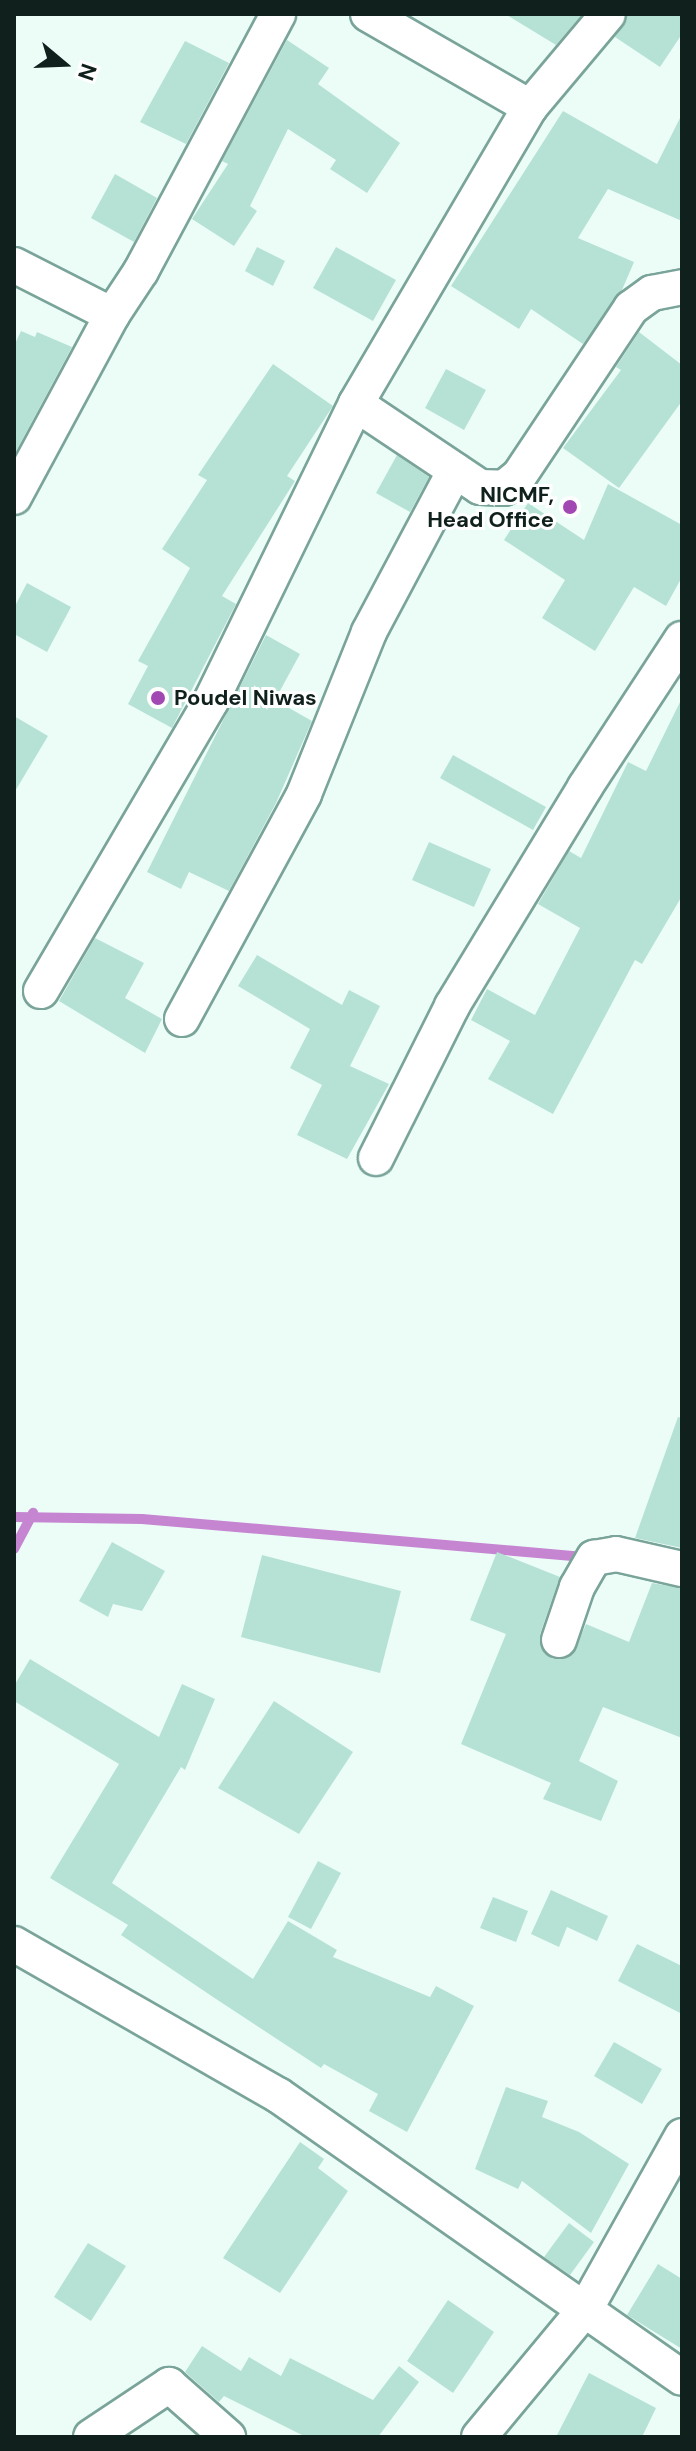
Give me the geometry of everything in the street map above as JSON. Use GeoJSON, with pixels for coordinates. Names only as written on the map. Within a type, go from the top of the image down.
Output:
{"type":"FeatureCollection","features":[{"type":"Feature","properties":{"kind":"street"},"geometry":{"type":"LineString","coordinates":[[14,497],[112,315],[141,271],[278,14]]}},
{"type":"Feature","properties":{"kind":"street"},"geometry":{"type":"LineString","coordinates":[[368,14],[530,107]]}},
{"type":"Feature","properties":{"kind":"street"},"geometry":{"type":"LineString","coordinates":[[41,991],[211,701],[356,404],[530,107],[608,14]]}},
{"type":"Feature","properties":{"kind":"street"},"geometry":{"type":"LineString","coordinates":[[14,265],[112,315]]}},
{"type":"Feature","properties":{"kind":"street"},"geometry":{"type":"LineString","coordinates":[[356,404],[480,487],[504,488],[519,476],[631,308],[652,293],[682,287]]}},
{"type":"Feature","properties":{"kind":"street"},"geometry":{"type":"LineString","coordinates":[[182,1019],[304,794],[382,603],[455,470]]}},
{"type":"Feature","properties":{"kind":"street"},"geometry":{"type":"LineString","coordinates":[[376,1158],[452,1006],[585,787],[682,639]]}},
{"type":"Feature","properties":{"kind":"street"},"geometry":{"type":"LineString","coordinates":[[559,1640],[577,1587],[594,1558],[616,1554],[682,1569]]}},
{"type":"Feature","properties":{"kind":"street"},"geometry":{"type":"LineString","coordinates":[[14,1944],[278,2095],[682,2378]]}},
{"type":"Feature","properties":{"kind":"street"},"geometry":{"type":"LineString","coordinates":[[479,2437],[586,2308],[682,2136]]}},
{"type":"Feature","properties":{"kind":"street"},"geometry":{"type":"LineString","coordinates":[[91,2437],[169,2385],[228,2437]]}},
{"type":"Feature","properties":{"kind":"building"},"geometry":{"type":"Polygon","coordinates":[[[505,14],[582,14],[556,45],[505,14]]]}},
{"type":"Feature","properties":{"kind":"building"},"geometry":{"type":"Polygon","coordinates":[[[628,14],[682,14],[682,34],[660,67],[615,37],[628,14]]]}},
{"type":"Feature","properties":{"kind":"building"},"geometry":{"type":"Polygon","coordinates":[[[287,40],[329,68],[318,84],[400,143],[367,193],[330,169],[336,160],[288,129],[250,206],[257,211],[234,246],[192,219],[228,164],[222,161],[287,40]]]}},
{"type":"Feature","properties":{"kind":"building"},"geometry":{"type":"Polygon","coordinates":[[[185,41],[229,63],[186,144],[140,122],[185,41]]]}},
{"type":"Feature","properties":{"kind":"building"},"geometry":{"type":"Polygon","coordinates":[[[563,111],[657,164],[682,114],[682,221],[608,189],[578,238],[634,262],[622,290],[583,344],[531,309],[519,329],[451,286],[563,111]]]}},
{"type":"Feature","properties":{"kind":"building"},"geometry":{"type":"Polygon","coordinates":[[[115,174],[157,198],[134,242],[91,218],[115,174]]]}},
{"type":"Feature","properties":{"kind":"building"},"geometry":{"type":"Polygon","coordinates":[[[257,247],[285,261],[273,286],[245,271],[257,247]]]}},
{"type":"Feature","properties":{"kind":"building"},"geometry":{"type":"Polygon","coordinates":[[[336,247],[396,280],[373,321],[313,288],[336,247]]]}},
{"type":"Feature","properties":{"kind":"building"},"geometry":{"type":"Polygon","coordinates":[[[21,331],[35,337],[37,332],[72,347],[14,455],[14,346],[21,331]]]}},
{"type":"Feature","properties":{"kind":"building"},"geometry":{"type":"Polygon","coordinates":[[[639,332],[682,365],[682,401],[619,488],[563,448],[621,370],[616,367],[639,332]]]}},
{"type":"Feature","properties":{"kind":"building"},"geometry":{"type":"Polygon","coordinates":[[[273,364],[333,406],[287,476],[295,481],[222,596],[236,604],[172,728],[128,704],[148,666],[138,661],[190,568],[162,549],[207,480],[198,475],[273,364]]]}},
{"type":"Feature","properties":{"kind":"building"},"geometry":{"type":"Polygon","coordinates":[[[446,369],[486,390],[464,430],[425,408],[446,369]]]}},
{"type":"Feature","properties":{"kind":"building"},"geometry":{"type":"Polygon","coordinates":[[[397,455],[429,477],[410,512],[376,493],[397,455]]]}},
{"type":"Feature","properties":{"kind":"building"},"geometry":{"type":"Polygon","coordinates":[[[608,484],[682,525],[682,577],[666,606],[634,587],[595,651],[542,618],[565,580],[504,540],[528,503],[584,540],[608,484]]]}},
{"type":"Feature","properties":{"kind":"building"},"geometry":{"type":"Polygon","coordinates":[[[27,583],[71,607],[47,652],[14,634],[14,608],[27,583]]]}},
{"type":"Feature","properties":{"kind":"building"},"geometry":{"type":"Polygon","coordinates":[[[266,635],[300,654],[275,700],[312,721],[276,803],[229,891],[189,872],[181,889],[147,872],[266,635]]]}},
{"type":"Feature","properties":{"kind":"building"},"geometry":{"type":"Polygon","coordinates":[[[682,698],[682,896],[642,964],[635,960],[553,1114],[488,1079],[510,1041],[471,1020],[487,989],[535,1015],[580,928],[538,904],[569,851],[581,858],[628,762],[646,771],[682,698]]]}},
{"type":"Feature","properties":{"kind":"building"},"geometry":{"type":"Polygon","coordinates":[[[14,716],[48,736],[14,793],[14,716]]]}},
{"type":"Feature","properties":{"kind":"building"},"geometry":{"type":"Polygon","coordinates":[[[453,755],[546,807],[533,830],[440,778],[453,755]]]}},
{"type":"Feature","properties":{"kind":"building"},"geometry":{"type":"Polygon","coordinates":[[[429,842],[491,869],[474,907],[412,880],[429,842]]]}},
{"type":"Feature","properties":{"kind":"building"},"geometry":{"type":"Polygon","coordinates":[[[95,938],[144,963],[125,998],[162,1019],[145,1053],[59,1001],[95,938]]]}},
{"type":"Feature","properties":{"kind":"building"},"geometry":{"type":"Polygon","coordinates":[[[257,955],[342,1005],[349,990],[380,1006],[350,1066],[389,1084],[347,1159],[297,1135],[322,1085],[290,1068],[310,1029],[238,986],[257,955]]]}},
{"type":"Feature","properties":{"kind":"building"},"geometry":{"type":"Polygon","coordinates":[[[678,1417],[682,1418],[682,1548],[635,1538],[678,1417]]]}},
{"type":"Feature","properties":{"kind":"building"},"geometry":{"type":"Polygon","coordinates":[[[112,1542],[165,1571],[142,1611],[113,1604],[108,1617],[79,1601],[112,1542]]]}},
{"type":"Feature","properties":{"kind":"building"},"geometry":{"type":"Polygon","coordinates":[[[497,1552],[560,1577],[540,1634],[544,1653],[553,1659],[573,1654],[586,1624],[629,1642],[652,1583],[682,1588],[682,1738],[603,1707],[579,1761],[618,1781],[601,1821],[543,1799],[551,1783],[461,1744],[506,1634],[470,1620],[497,1552]]]}},
{"type":"Feature","properties":{"kind":"building"},"geometry":{"type":"Polygon","coordinates":[[[262,1555],[401,1591],[380,1673],[241,1637],[262,1555]]]}},
{"type":"Feature","properties":{"kind":"building"},"geometry":{"type":"Polygon","coordinates":[[[30,1659],[159,1737],[182,1684],[215,1699],[185,1770],[181,1767],[112,1883],[253,1979],[288,1921],[337,1950],[333,1957],[430,1997],[436,1986],[474,2006],[407,2132],[369,2111],[378,2094],[324,2064],[321,2068],[213,1997],[121,1935],[128,1925],[50,1878],[119,1764],[14,1701],[14,1686],[30,1659]]]}},
{"type":"Feature","properties":{"kind":"building"},"geometry":{"type":"Polygon","coordinates":[[[274,1701],[353,1752],[299,1834],[218,1788],[274,1701]]]}},
{"type":"Feature","properties":{"kind":"building"},"geometry":{"type":"Polygon","coordinates":[[[318,1861],[341,1873],[311,1929],[288,1917],[318,1861]]]}},
{"type":"Feature","properties":{"kind":"building"},"geometry":{"type":"Polygon","coordinates":[[[551,1890],[608,1916],[597,1941],[567,1927],[559,1947],[531,1934],[551,1890]]]}},
{"type":"Feature","properties":{"kind":"building"},"geometry":{"type":"Polygon","coordinates":[[[493,1897],[528,1911],[516,1942],[480,1928],[493,1897]]]}},
{"type":"Feature","properties":{"kind":"building"},"geometry":{"type":"Polygon","coordinates":[[[637,1944],[682,1966],[682,2014],[618,1981],[637,1944]]]}},
{"type":"Feature","properties":{"kind":"building"},"geometry":{"type":"Polygon","coordinates":[[[614,2042],[662,2069],[642,2104],[594,2076],[614,2042]]]}},
{"type":"Feature","properties":{"kind":"building"},"geometry":{"type":"Polygon","coordinates":[[[506,2087],[548,2101],[542,2117],[579,2132],[629,2164],[591,2233],[522,2181],[518,2189],[475,2169],[506,2087]]]}},
{"type":"Feature","properties":{"kind":"building"},"geometry":{"type":"Polygon","coordinates":[[[300,2142],[324,2159],[318,2168],[348,2191],[280,2293],[223,2258],[300,2142]]]}},
{"type":"Feature","properties":{"kind":"building"},"geometry":{"type":"Polygon","coordinates":[[[569,2223],[594,2242],[570,2275],[544,2257],[569,2223]]]}},
{"type":"Feature","properties":{"kind":"building"},"geometry":{"type":"Polygon","coordinates":[[[88,2243],[126,2266],[91,2321],[54,2297],[88,2243]]]}},
{"type":"Feature","properties":{"kind":"building"},"geometry":{"type":"Polygon","coordinates":[[[658,2264],[682,2279],[682,2349],[627,2315],[658,2264]]]}},
{"type":"Feature","properties":{"kind":"building"},"geometry":{"type":"Polygon","coordinates":[[[448,2300],[494,2332],[453,2393],[407,2361],[448,2300]]]}},
{"type":"Feature","properties":{"kind":"building"},"geometry":{"type":"Polygon","coordinates":[[[202,2346],[241,2371],[249,2357],[281,2376],[290,2358],[373,2400],[399,2366],[419,2382],[378,2437],[306,2437],[224,2396],[219,2402],[185,2372],[202,2346]]]}},
{"type":"Feature","properties":{"kind":"building"},"geometry":{"type":"Polygon","coordinates":[[[589,2373],[656,2408],[642,2437],[556,2437],[589,2373]]]}},
{"type":"Feature","properties":{"kind":"waterway"},"geometry":{"type":"LineString","coordinates":[[14,1549],[33,1513]]}},
{"type":"Feature","properties":{"kind":"waterway"},"geometry":{"type":"LineString","coordinates":[[14,1517],[142,1519],[575,1556]]}},
{"type":"Feature","properties":{"kind":"place","name":"NICMF, Head Office"},"geometry":{"type":"Point","coordinates":[570,507]}},
{"type":"Feature","properties":{"kind":"place","name":"Poudel Niwas"},"geometry":{"type":"Point","coordinates":[158,698]}}]}
